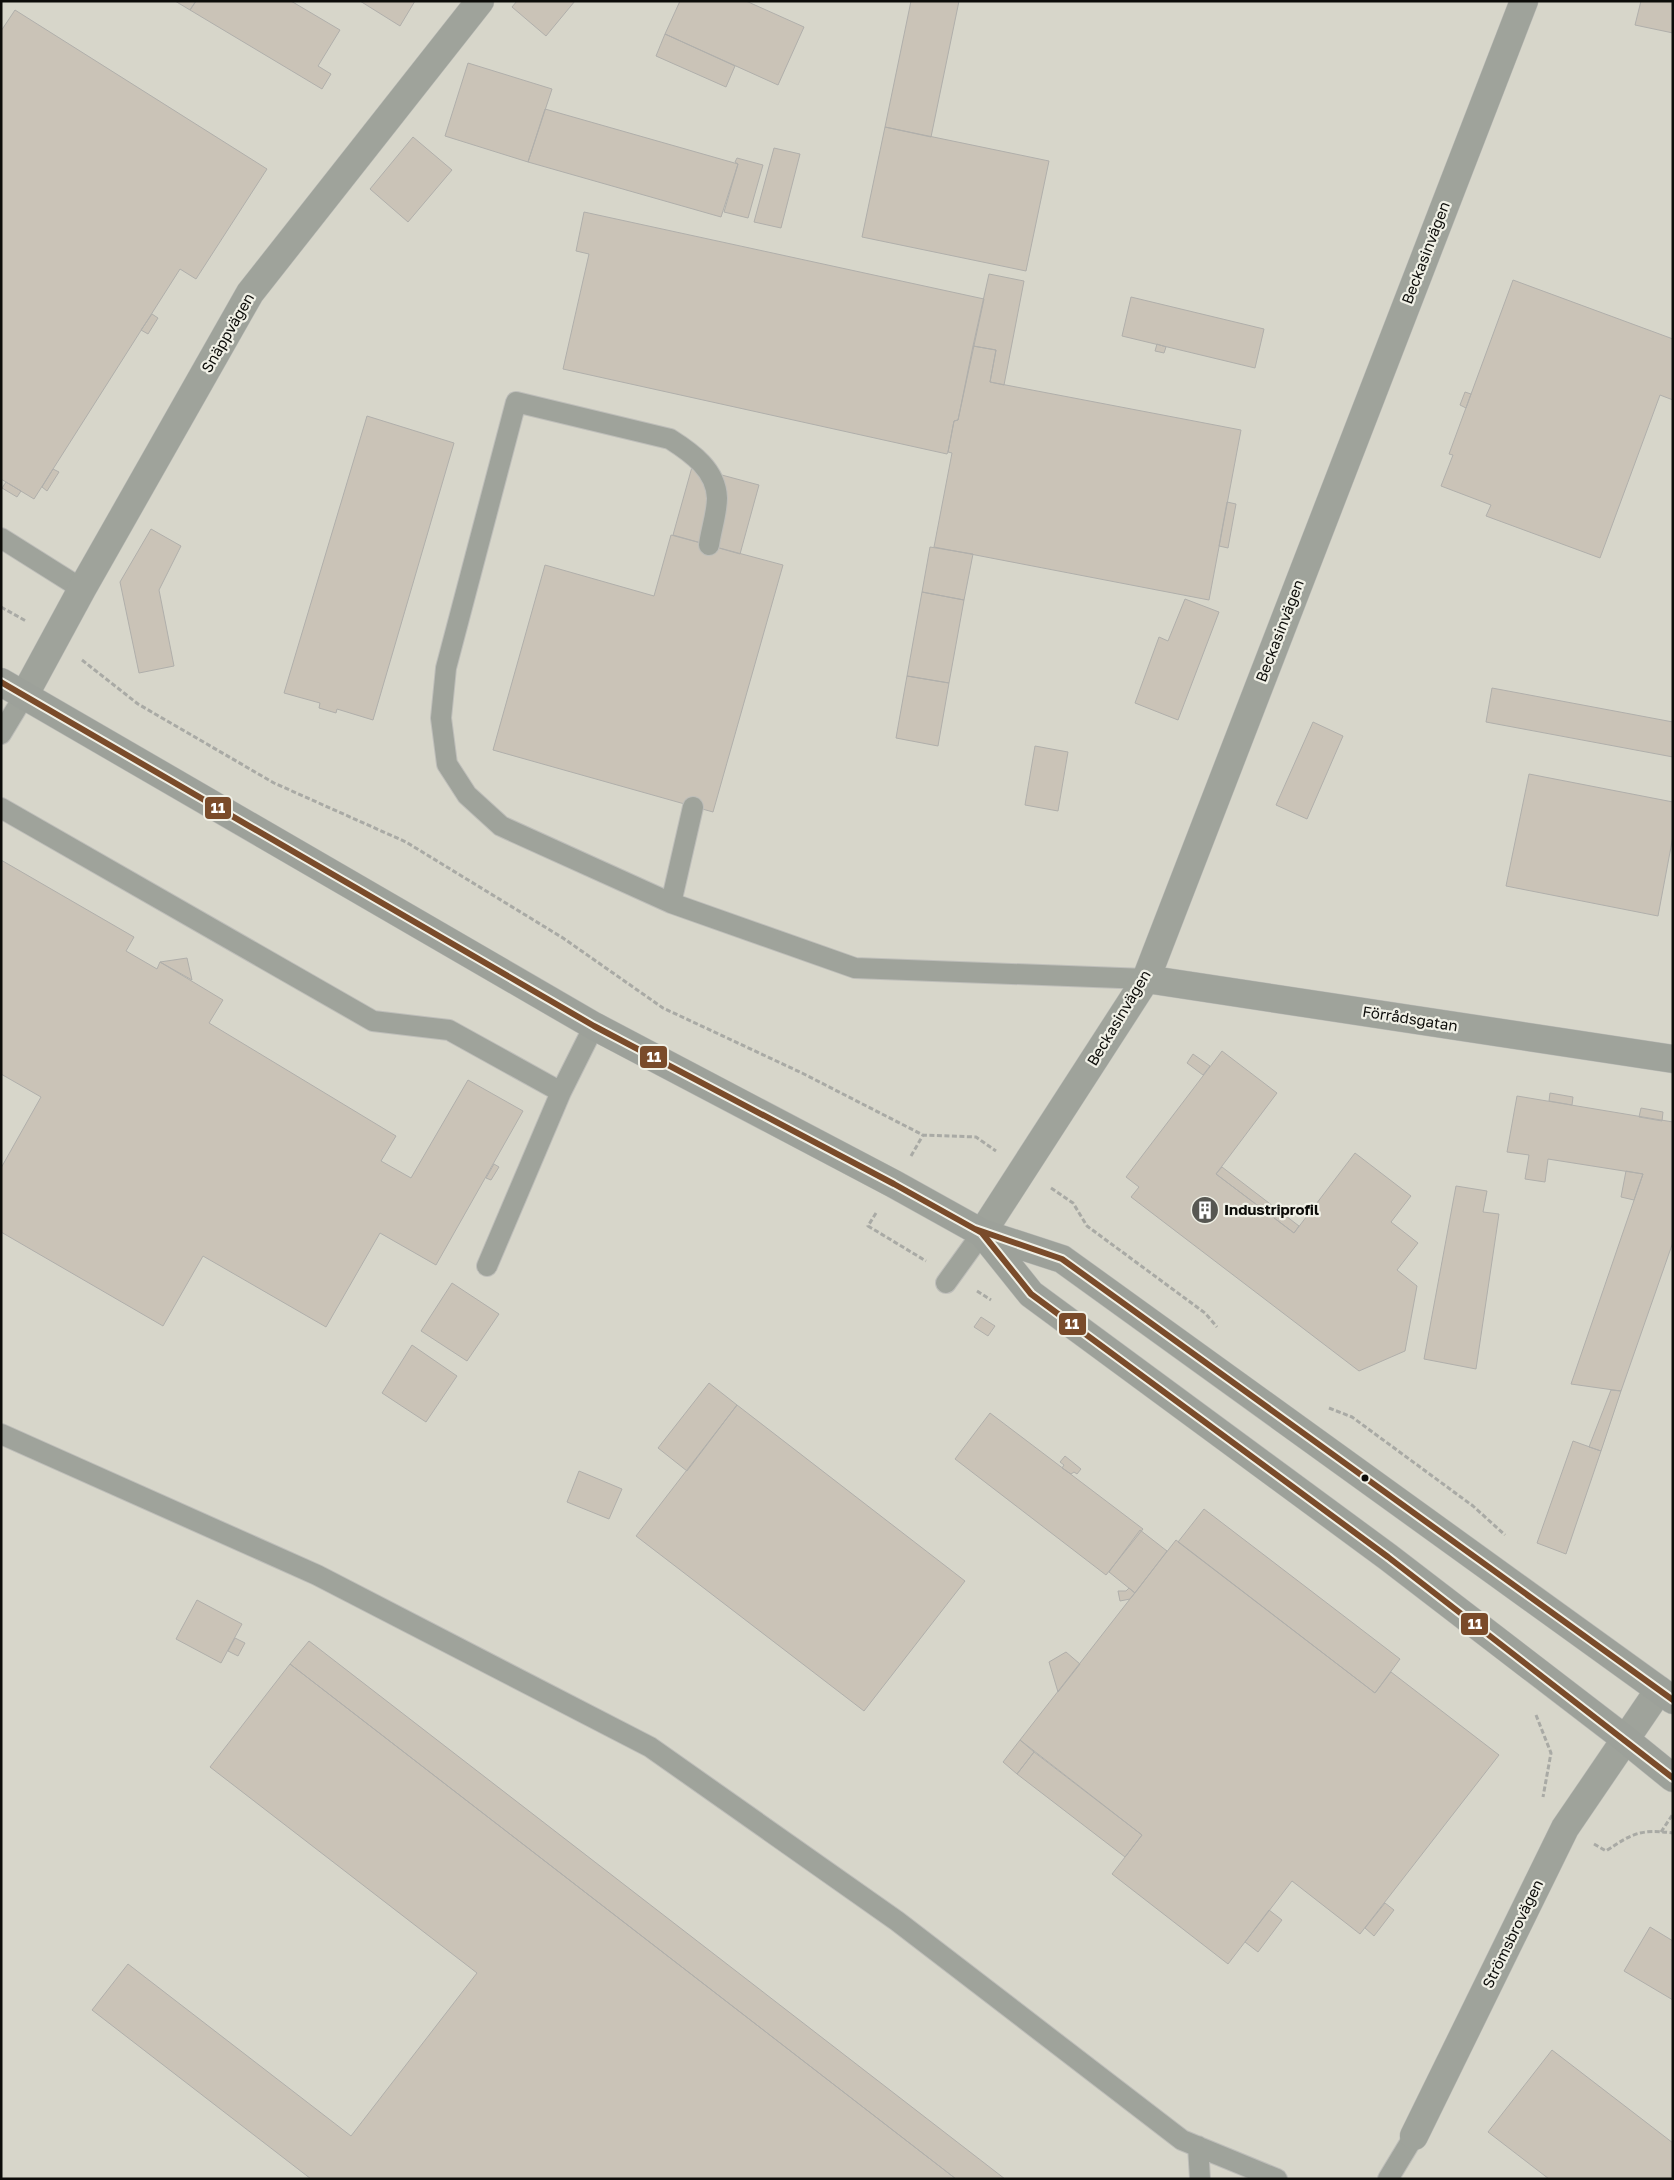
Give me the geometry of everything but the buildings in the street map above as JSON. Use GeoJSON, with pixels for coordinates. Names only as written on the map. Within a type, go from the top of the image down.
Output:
{"type":"FeatureCollection","features":[{"type":"Feature","properties":{"kind":"main road","name":"Strömsbrovägen"},"geometry":{"type":"LineString","coordinates":[[12,689],[594,1026],[894,1184],[982,1233],[1062,1259],[1666,1695]]}},
{"type":"Feature","properties":{"kind":"main road","name":"Strömsbrovägen"},"geometry":{"type":"LineString","coordinates":[[982,1233],[1031,1294],[1380,1551],[1626,1739],[1673,1778]]}},
{"type":"Feature","properties":{"kind":"street","name":"Snäppvägen"},"geometry":{"type":"LineString","coordinates":[[12,689],[55,638],[250,293],[480,1]]}},
{"type":"Feature","properties":{"kind":"street","name":"Beckasinvägen"},"geometry":{"type":"LineString","coordinates":[[982,1233],[1146,979],[1524,1]]}},
{"type":"Feature","properties":{"kind":"street","name":"Förrådsgatan"},"geometry":{"type":"LineString","coordinates":[[1146,979],[1673,1059]]}},
{"type":"Feature","properties":{"kind":"street","name":"Strömsbrovägen"},"geometry":{"type":"LineString","coordinates":[[1414,2136],[1566,1828],[1626,1739],[1666,1695]]}},
{"type":"Feature","properties":{"kind":"lane"},"geometry":{"type":"LineString","coordinates":[[709,545],[717,498],[712,480],[704,464],[689,451],[662,437],[516,402],[446,668],[442,718],[448,764],[467,795],[501,826],[671,903],[854,968],[1146,979]]}},
{"type":"Feature","properties":{"kind":"lane"},"geometry":{"type":"LineString","coordinates":[[1,538],[82,590]]}},
{"type":"Feature","properties":{"kind":"lane"},"geometry":{"type":"LineString","coordinates":[[1,734],[12,689]]}},
{"type":"Feature","properties":{"kind":"lane"},"geometry":{"type":"LineString","coordinates":[[671,903],[693,807]]}},
{"type":"Feature","properties":{"kind":"lane"},"geometry":{"type":"LineString","coordinates":[[1,808],[373,1021],[449,1030],[561,1092]]}},
{"type":"Feature","properties":{"kind":"lane"},"geometry":{"type":"LineString","coordinates":[[487,1266],[561,1092],[594,1026]]}},
{"type":"Feature","properties":{"kind":"lane"},"geometry":{"type":"LineString","coordinates":[[946,1283],[982,1233]]}},
{"type":"Feature","properties":{"kind":"lane"},"geometry":{"type":"LineString","coordinates":[[1,1434],[317,1575],[650,1747],[898,1921],[1182,2140],[1278,2179]]}},
{"type":"Feature","properties":{"kind":"lane"},"geometry":{"type":"LineString","coordinates":[[1388,2179],[1414,2136]]}},
{"type":"Feature","properties":{"kind":"lane"},"geometry":{"type":"LineString","coordinates":[[1198,2146],[1200,2179]]}},
{"type":"Feature","properties":{"kind":"path"},"geometry":{"type":"LineString","coordinates":[[1,607],[55,638],[138,704],[274,783],[406,842],[563,938],[663,1008],[802,1073],[923,1135],[976,1137],[1073,1203],[1087,1226],[1204,1313],[1222,1333]]}},
{"type":"Feature","properties":{"kind":"path"},"geometry":{"type":"LineString","coordinates":[[1328,1407],[1352,1418],[1474,1506],[1508,1537]]}},
{"type":"Feature","properties":{"kind":"path"},"geometry":{"type":"LineString","coordinates":[[1661,1832],[1673,1814]]}},
{"type":"Feature","properties":{"kind":"path"},"geometry":{"type":"LineString","coordinates":[[1606,1851],[1624,1839],[1646,1830],[1673,1833]]}},
{"type":"Feature","properties":{"kind":"shaded area"},"geometry":{"type":"Polygon","coordinates":[[[1,1],[1673,1],[1673,2179],[1,2179],[1,1]]]}},
{"type":"Feature","properties":{"kind":"transit line","name":"11"},"geometry":{"type":"LineString","coordinates":[[1,682],[594,1026],[894,1184],[982,1233],[1031,1294],[1388,1557],[1673,1778]]}},
{"type":"Feature","properties":{"kind":"transit line","name":"11"},"geometry":{"type":"LineString","coordinates":[[975,1229],[1062,1259],[1673,1700]]}},
{"type":"Feature","properties":{"kind":"place","name":"Industriprofil"},"geometry":{"type":"Point","coordinates":[1205,1210]}}]}
